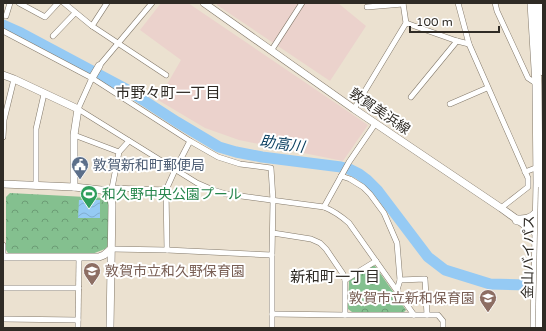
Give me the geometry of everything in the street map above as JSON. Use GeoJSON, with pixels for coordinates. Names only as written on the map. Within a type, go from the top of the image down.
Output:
{"type":"FeatureCollection","features":[{"type":"Feature","properties":{"kind":"highway"},"geometry":{"type":"LineString","coordinates":[[532,3],[540,84],[540,166],[536,213],[539,236],[535,328]]}},
{"type":"Feature","properties":{"kind":"highway"},"geometry":{"type":"LineString","coordinates":[[539,3],[542,65],[540,84]]}},
{"type":"Feature","properties":{"kind":"highway","name":"金山バイパス"},"geometry":{"type":"LineString","coordinates":[[540,328],[543,188]]}},
{"type":"Feature","properties":{"kind":"highway"},"geometry":{"type":"LineString","coordinates":[[517,220],[532,218],[536,213]]}},
{"type":"Feature","properties":{"kind":"street"},"geometry":{"type":"LineString","coordinates":[[6,16],[10,3]]}},
{"type":"Feature","properties":{"kind":"street"},"geometry":{"type":"LineString","coordinates":[[19,3],[45,17],[58,3]]}},
{"type":"Feature","properties":{"kind":"street"},"geometry":{"type":"LineString","coordinates":[[64,3],[92,26],[166,76]]}},
{"type":"Feature","properties":{"kind":"street"},"geometry":{"type":"LineString","coordinates":[[92,26],[107,3]]}},
{"type":"Feature","properties":{"kind":"street"},"geometry":{"type":"LineString","coordinates":[[74,188],[74,135],[78,108],[99,66],[152,3]]}},
{"type":"Feature","properties":{"kind":"street","name":"敦賀美浜線"},"geometry":{"type":"LineString","coordinates":[[204,3],[211,6],[271,51],[375,124],[501,208],[539,236]]}},
{"type":"Feature","properties":{"kind":"street"},"geometry":{"type":"LineString","coordinates":[[271,51],[302,3]]}},
{"type":"Feature","properties":{"kind":"street"},"geometry":{"type":"LineString","coordinates":[[458,3],[469,44],[528,178],[528,187],[501,208]]}},
{"type":"Feature","properties":{"kind":"street"},"geometry":{"type":"LineString","coordinates":[[495,3],[496,11],[528,78],[540,84]]}},
{"type":"Feature","properties":{"kind":"street"},"geometry":{"type":"LineString","coordinates":[[354,109],[406,23],[403,4],[367,8]]}},
{"type":"Feature","properties":{"kind":"street"},"geometry":{"type":"LineString","coordinates":[[53,36],[75,13]]}},
{"type":"Feature","properties":{"kind":"street"},"geometry":{"type":"LineString","coordinates":[[406,23],[469,44]]}},
{"type":"Feature","properties":{"kind":"street"},"geometry":{"type":"LineString","coordinates":[[3,31],[92,78],[218,157],[240,164],[271,168],[273,200],[272,328]]}},
{"type":"Feature","properties":{"kind":"street"},"geometry":{"type":"LineString","coordinates":[[412,97],[457,41]]}},
{"type":"Feature","properties":{"kind":"street"},"geometry":{"type":"LineString","coordinates":[[3,75],[78,108],[175,170],[197,183],[213,190],[226,194],[324,207],[335,212],[349,224],[414,315]]}},
{"type":"Feature","properties":{"kind":"street"},"geometry":{"type":"LineString","coordinates":[[3,137],[4,120],[14,79]]}},
{"type":"Feature","properties":{"kind":"street"},"geometry":{"type":"LineString","coordinates":[[450,104],[488,88]]}},
{"type":"Feature","properties":{"kind":"street"},"geometry":{"type":"LineString","coordinates":[[36,186],[36,129],[44,94]]}},
{"type":"Feature","properties":{"kind":"street"},"geometry":{"type":"LineString","coordinates":[[324,207],[349,162],[375,124]]}},
{"type":"Feature","properties":{"kind":"street"},"geometry":{"type":"LineString","coordinates":[[74,135],[119,152]]}},
{"type":"Feature","properties":{"kind":"street"},"geometry":{"type":"LineString","coordinates":[[167,250],[166,190],[190,140]]}},
{"type":"Feature","properties":{"kind":"street"},"geometry":{"type":"LineString","coordinates":[[110,328],[112,201],[110,190],[119,152],[128,141]]}},
{"type":"Feature","properties":{"kind":"street"},"geometry":{"type":"LineString","coordinates":[[525,172],[540,166]]}},
{"type":"Feature","properties":{"kind":"street"},"geometry":{"type":"LineString","coordinates":[[342,176],[363,187],[384,213],[398,243],[400,280],[397,290]]}},
{"type":"Feature","properties":{"kind":"street"},"geometry":{"type":"LineString","coordinates":[[3,184],[101,190],[166,190]]}},
{"type":"Feature","properties":{"kind":"street"},"geometry":{"type":"LineString","coordinates":[[273,233],[311,239],[320,243],[326,249],[343,274],[345,280],[345,315]]}},
{"type":"Feature","properties":{"kind":"street"},"geometry":{"type":"LineString","coordinates":[[3,245],[3,257],[99,257],[111,249],[272,255]]}},
{"type":"Feature","properties":{"kind":"street"},"geometry":{"type":"LineString","coordinates":[[78,328],[79,257]]}},
{"type":"Feature","properties":{"kind":"street"},"geometry":{"type":"LineString","coordinates":[[345,280],[376,261]]}},
{"type":"Feature","properties":{"kind":"street"},"geometry":{"type":"LineString","coordinates":[[400,280],[425,279],[427,315]]}},
{"type":"Feature","properties":{"kind":"street"},"geometry":{"type":"LineString","coordinates":[[3,288],[78,288]]}},
{"type":"Feature","properties":{"kind":"street"},"geometry":{"type":"LineString","coordinates":[[272,314],[438,315],[443,321],[443,328]]}},
{"type":"Feature","properties":{"kind":"street"},"geometry":{"type":"LineString","coordinates":[[3,319],[78,320]]}},
{"type":"Feature","properties":{"kind":"shaded area"},"geometry":{"type":"Polygon","coordinates":[[[161,3],[188,3],[368,125],[343,161],[239,140],[205,128],[158,100],[181,60],[140,30],[161,3]]]}},
{"type":"Feature","properties":{"kind":"shaded area"},"geometry":{"type":"Polygon","coordinates":[[[217,3],[338,3],[366,26],[330,81],[217,5],[217,3]]]}},
{"type":"Feature","properties":{"kind":"green space"},"geometry":{"type":"Polygon","coordinates":[[[10,193],[105,198],[108,201],[108,246],[105,249],[92,254],[8,253],[6,250],[6,197],[10,193]]]}},
{"type":"Feature","properties":{"kind":"green space"},"geometry":{"type":"Polygon","coordinates":[[[371,266],[375,266],[406,310],[404,312],[352,312],[348,309],[349,281],[371,266]]]}},
{"type":"Feature","properties":{"kind":"water","name":"和久野中央公園プール"},"geometry":{"type":"Polygon","coordinates":[[[79,200],[100,200],[100,218],[78,218],[79,200]]]}},
{"type":"Feature","properties":{"kind":"waterway","name":"助高川"},"geometry":{"type":"LineString","coordinates":[[3,25],[21,33],[126,89],[219,147],[262,157],[341,167],[359,174],[378,191],[428,257],[445,270],[490,284],[543,287]]}},
{"type":"Feature","properties":{"kind":"place","name":"敦賀新和町郵便局"},"geometry":{"type":"Point","coordinates":[80,180]}},
{"type":"Feature","properties":{"kind":"place","name":"和久野中央公園プール"},"geometry":{"type":"Point","coordinates":[89,209]}},
{"type":"Feature","properties":{"kind":"place","name":"敦賀市立和久野保育園"},"geometry":{"type":"Point","coordinates":[92,286]}},
{"type":"Feature","properties":{"kind":"place","name":"敦賀市立新和保育園"},"geometry":{"type":"Point","coordinates":[488,313]}},
{"type":"Feature","properties":{"kind":"district","name":"市野々町一丁目"},"geometry":{"type":"Point","coordinates":[168,93]}},
{"type":"Feature","properties":{"kind":"district","name":"新和町一丁目"},"geometry":{"type":"Point","coordinates":[335,277]}}]}
